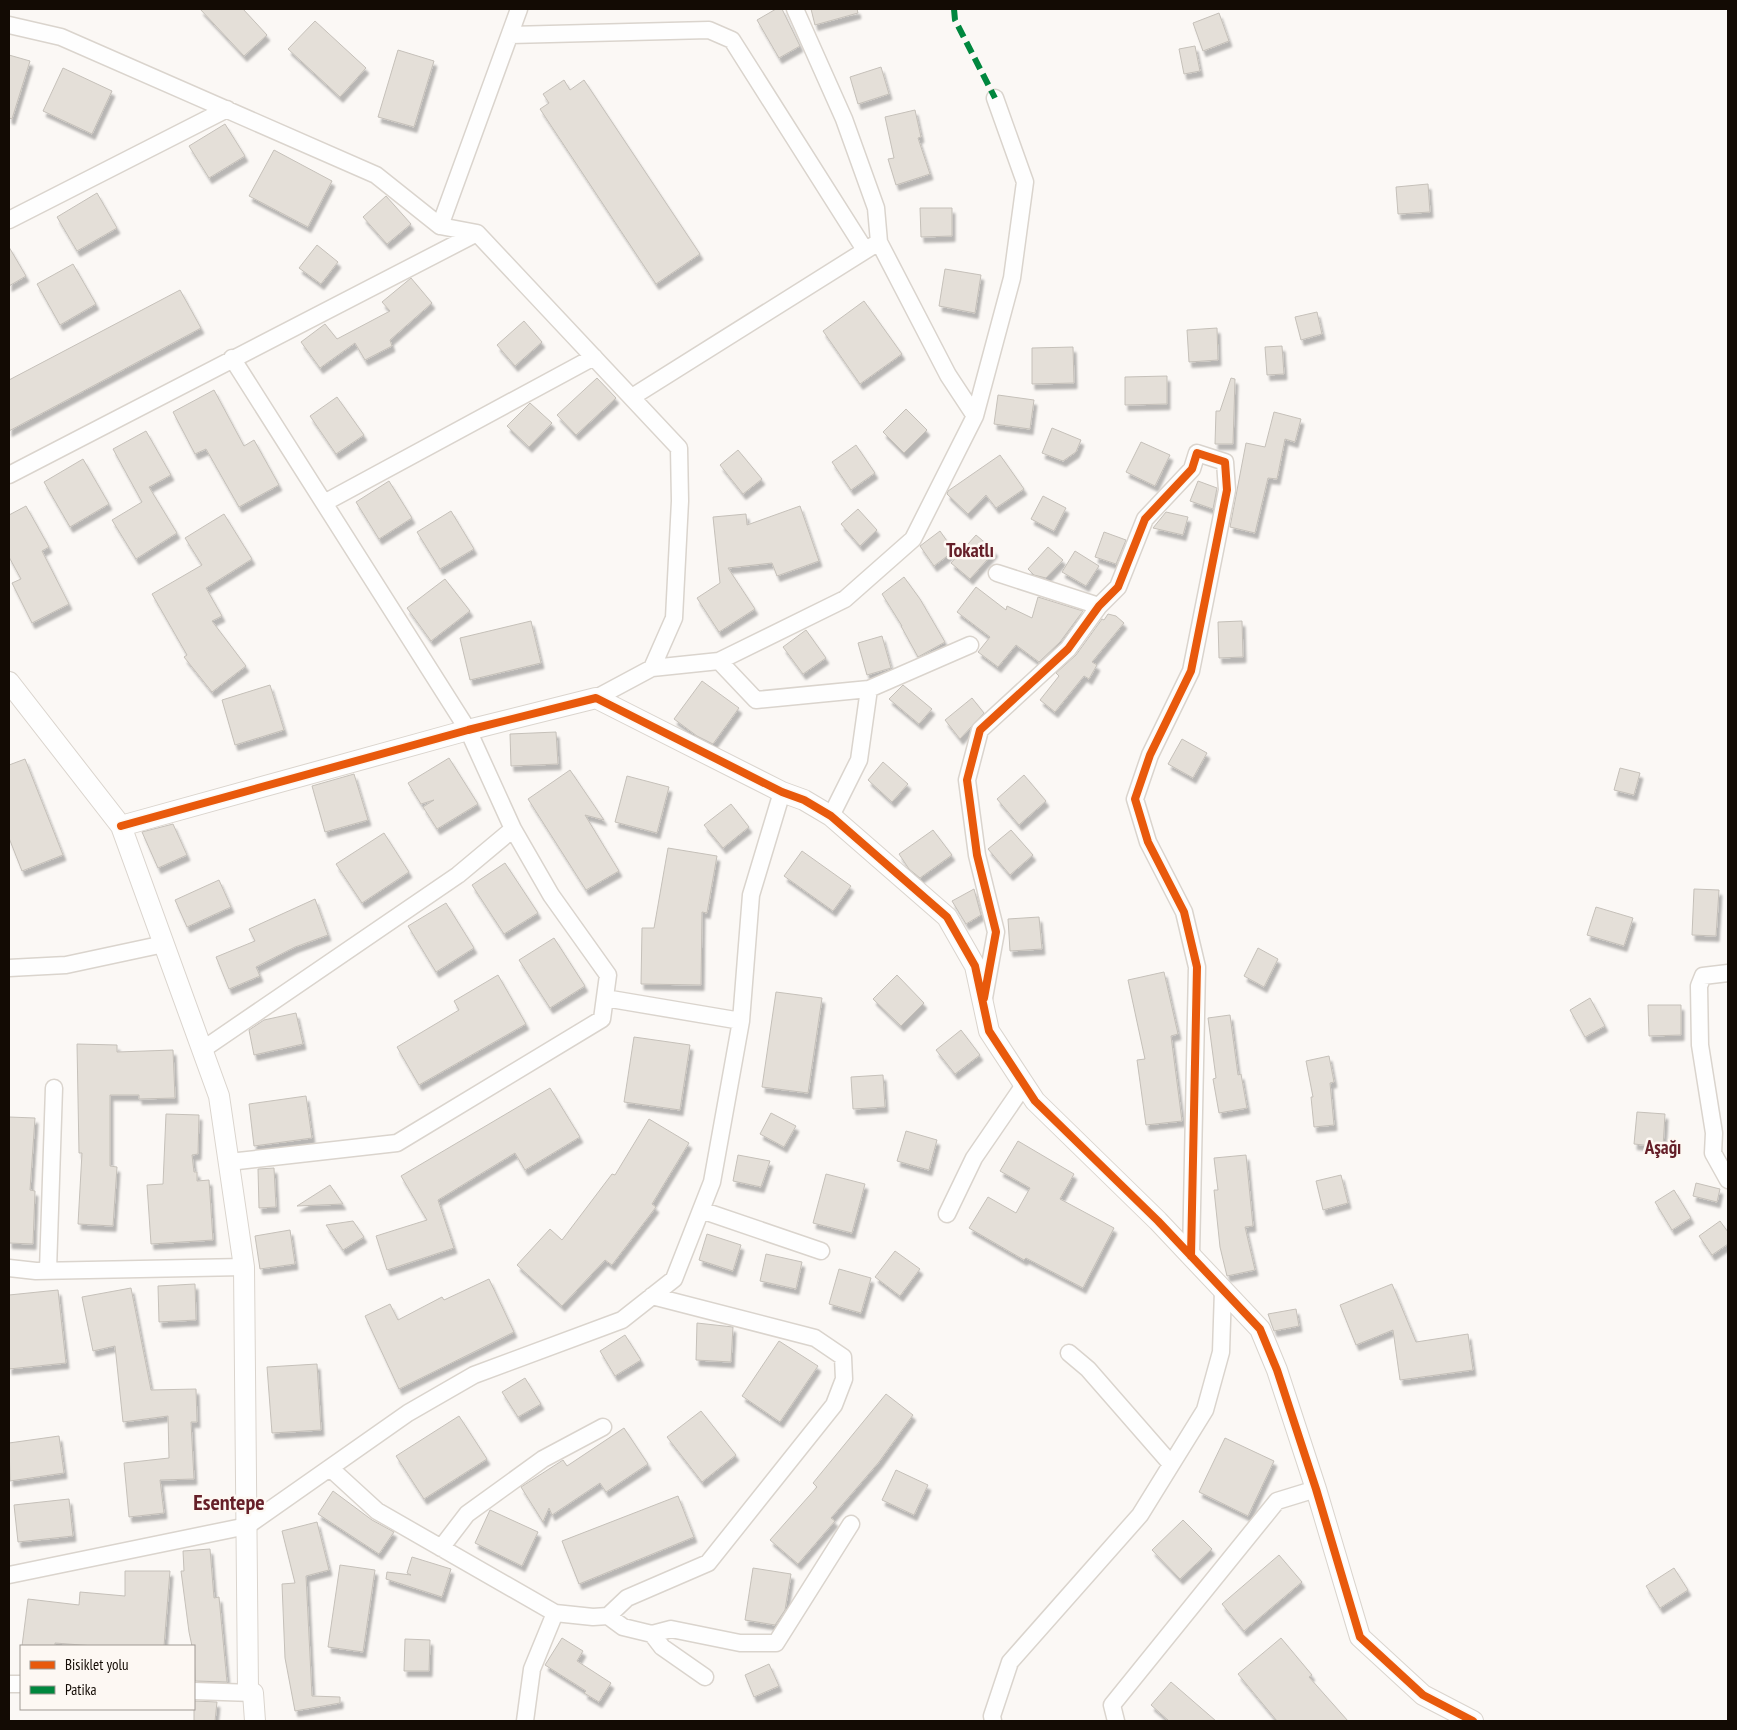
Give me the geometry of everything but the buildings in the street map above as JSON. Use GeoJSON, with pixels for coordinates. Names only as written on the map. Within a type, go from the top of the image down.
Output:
{"type":"FeatureCollection","features":[{"type":"Feature","properties":{"kind":"street"},"geometry":{"type":"LineString","coordinates":[[440,226],[519,9]]}},
{"type":"Feature","properties":{"kind":"street"},"geometry":{"type":"LineString","coordinates":[[795,9],[844,119],[876,208],[872,246]]}},
{"type":"Feature","properties":{"kind":"street"},"geometry":{"type":"LineString","coordinates":[[9,26],[61,37],[227,109],[376,175],[440,226],[477,233],[679,448],[680,502],[674,618],[652,668]]}},
{"type":"Feature","properties":{"kind":"street"},"geometry":{"type":"LineString","coordinates":[[510,35],[708,30],[732,40],[872,246],[948,376],[974,416]]}},
{"type":"Feature","properties":{"kind":"street"},"geometry":{"type":"LineString","coordinates":[[121,826],[468,730],[596,698],[652,668],[719,660],[845,599],[913,540],[974,416],[1012,278],[1025,182],[995,98]]}},
{"type":"Feature","properties":{"kind":"street"},"geometry":{"type":"LineString","coordinates":[[9,220],[227,109]]}},
{"type":"Feature","properties":{"kind":"street"},"geometry":{"type":"LineString","coordinates":[[9,475],[477,233]]}},
{"type":"Feature","properties":{"kind":"street"},"geometry":{"type":"LineString","coordinates":[[632,397],[872,246]]}},
{"type":"Feature","properties":{"kind":"street"},"geometry":{"type":"LineString","coordinates":[[324,503],[594,357]]}},
{"type":"Feature","properties":{"kind":"street"},"geometry":{"type":"LineString","coordinates":[[229,1162],[397,1143],[602,1019],[608,975],[551,895],[513,829],[468,730],[232,358]]}},
{"type":"Feature","properties":{"kind":"street"},"geometry":{"type":"LineString","coordinates":[[983,1002],[996,932],[977,855],[967,780],[980,730],[1068,649],[1100,606],[1118,587],[1145,519],[1192,468],[1197,453],[1225,462],[1227,490],[1191,671],[1150,755],[1136,799],[1148,842],[1184,912],[1197,967],[1190,1256]]}},
{"type":"Feature","properties":{"kind":"street"},"geometry":{"type":"LineString","coordinates":[[997,573],[1100,606]]}},
{"type":"Feature","properties":{"kind":"street"},"geometry":{"type":"LineString","coordinates":[[719,660],[756,700],[870,689],[970,645]]}},
{"type":"Feature","properties":{"kind":"street"},"geometry":{"type":"LineString","coordinates":[[9,682],[121,826],[219,1096],[244,1266],[248,1690],[253,1693]]}},
{"type":"Feature","properties":{"kind":"street"},"geometry":{"type":"LineString","coordinates":[[831,816],[859,760],[870,689]]}},
{"type":"Feature","properties":{"kind":"street"},"geometry":{"type":"LineString","coordinates":[[596,698],[782,792],[804,800],[831,816],[947,917],[974,966],[990,1031],[1035,1101],[1158,1221],[1260,1329],[1277,1370],[1316,1489],[1360,1637],[1423,1695],[1463,1719]]}},
{"type":"Feature","properties":{"kind":"street"},"geometry":{"type":"LineString","coordinates":[[9,1575],[247,1526],[408,1413],[474,1375],[622,1320],[674,1279],[712,1182],[741,1021],[752,895],[782,792]]}},
{"type":"Feature","properties":{"kind":"street"},"geometry":{"type":"LineString","coordinates":[[202,1050],[458,875],[513,829]]}},
{"type":"Feature","properties":{"kind":"street"},"geometry":{"type":"LineString","coordinates":[[9,968],[66,965],[164,944]]}},
{"type":"Feature","properties":{"kind":"street"},"geometry":{"type":"LineString","coordinates":[[1728,973],[1703,976],[1699,986],[1700,1045],[1714,1134],[1713,1153],[1728,1180]]}},
{"type":"Feature","properties":{"kind":"street"},"geometry":{"type":"LineString","coordinates":[[605,998],[741,1021]]}},
{"type":"Feature","properties":{"kind":"street"},"geometry":{"type":"LineString","coordinates":[[947,1214],[974,1158],[1024,1085]]}},
{"type":"Feature","properties":{"kind":"street"},"geometry":{"type":"LineString","coordinates":[[48,1270],[54,1088]]}},
{"type":"Feature","properties":{"kind":"street"},"geometry":{"type":"LineString","coordinates":[[701,1210],[820,1251]]}},
{"type":"Feature","properties":{"kind":"street"},"geometry":{"type":"LineString","coordinates":[[9,1268],[48,1270],[244,1266]]}},
{"type":"Feature","properties":{"kind":"street"},"geometry":{"type":"LineString","coordinates":[[994,1721],[992,1716],[1010,1662],[1140,1515],[1205,1410],[1221,1352],[1224,1290]]}},
{"type":"Feature","properties":{"kind":"street"},"geometry":{"type":"LineString","coordinates":[[330,1468],[378,1511],[555,1613],[593,1617],[608,1616],[627,1598],[708,1563],[834,1405],[844,1378],[843,1357],[815,1338],[652,1296]]}},
{"type":"Feature","properties":{"kind":"street"},"geometry":{"type":"LineString","coordinates":[[1069,1353],[1088,1369],[1171,1464]]}},
{"type":"Feature","properties":{"kind":"street"},"geometry":{"type":"LineString","coordinates":[[441,1548],[467,1514],[543,1459],[603,1427]]}},
{"type":"Feature","properties":{"kind":"street"},"geometry":{"type":"LineString","coordinates":[[1116,1721],[1112,1705],[1277,1501],[1316,1489]]}},
{"type":"Feature","properties":{"kind":"street"},"geometry":{"type":"LineString","coordinates":[[608,1616],[623,1627],[652,1634],[671,1629],[740,1643],[776,1643],[851,1524]]}},
{"type":"Feature","properties":{"kind":"street"},"geometry":{"type":"LineString","coordinates":[[525,1721],[532,1669],[555,1613]]}},
{"type":"Feature","properties":{"kind":"street"},"geometry":{"type":"LineString","coordinates":[[652,1634],[662,1647],[705,1677]]}},
{"type":"Feature","properties":{"kind":"street"},"geometry":{"type":"LineString","coordinates":[[195,1691],[253,1693]]}},
{"type":"Feature","properties":{"kind":"street"},"geometry":{"type":"LineString","coordinates":[[253,1693],[255,1721]]}},
{"type":"Feature","properties":{"kind":"marked path"},"geometry":{"type":"LineString","coordinates":[[954,9],[955,20],[995,98]]}},
{"type":"Feature","properties":{"kind":"cycle path"},"geometry":{"type":"LineString","coordinates":[[984,998],[996,932],[977,855],[967,780],[980,730],[1068,649],[1099,606],[1118,587],[1145,519],[1192,469],[1197,453],[1225,462],[1227,490],[1191,671],[1150,755],[1135,799],[1148,842],[1184,912],[1197,967],[1191,1256]]}},
{"type":"Feature","properties":{"kind":"cycle path"},"geometry":{"type":"LineString","coordinates":[[121,826],[468,730],[596,698],[782,792],[804,800],[831,816],[947,917],[975,966],[989,1031],[1035,1101],[1158,1221],[1260,1329],[1277,1370],[1316,1489],[1360,1637],[1423,1695],[1473,1721]]}},
{"type":"Feature","properties":{"kind":"district","name":"Tokatlı"},"geometry":{"type":"Point","coordinates":[970,550]}},
{"type":"Feature","properties":{"kind":"district","name":"Aşağı"},"geometry":{"type":"Point","coordinates":[1663,1147]}},
{"type":"Feature","properties":{"kind":"district","name":"Esentepe"},"geometry":{"type":"Point","coordinates":[229,1502]}}]}
